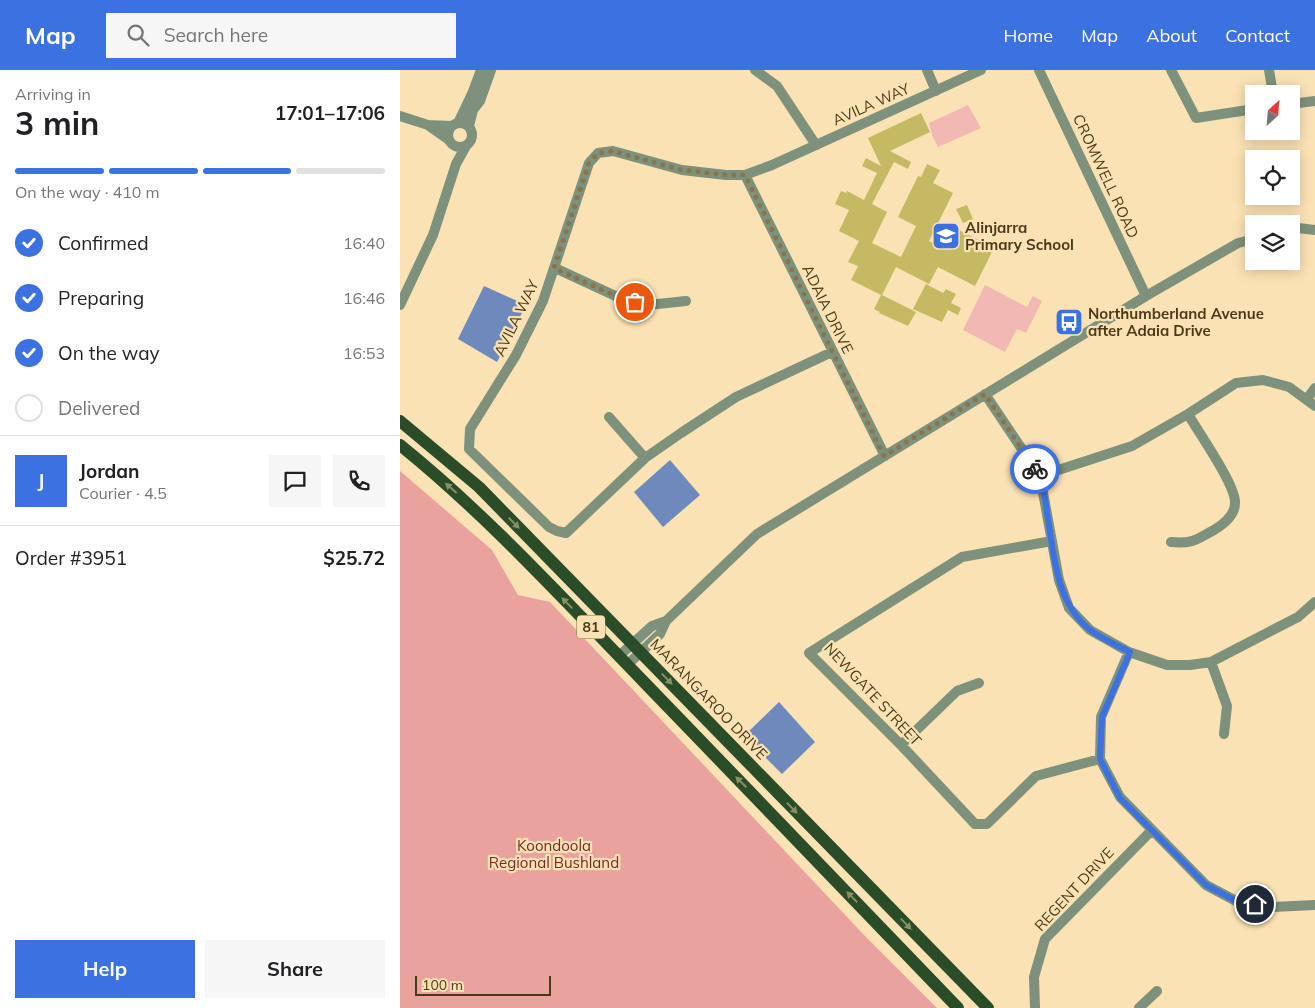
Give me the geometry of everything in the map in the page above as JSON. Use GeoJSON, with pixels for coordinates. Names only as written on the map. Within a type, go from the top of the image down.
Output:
{"type":"FeatureCollection","features":[{"type":"Feature","properties":{"kind":"main road","name":"MARANGAROO DRIVE"},"geometry":{"type":"LineString","coordinates":[[400,421],[479,487],[988,1008]]}},
{"type":"Feature","properties":{"kind":"main road","name":"81"},"geometry":{"type":"LineString","coordinates":[[400,445],[463,498],[623,660],[958,1008]]}},
{"type":"Feature","properties":{"kind":"street"},"geometry":{"type":"LineString","coordinates":[[456,164],[448,133],[455,124],[481,70]]}},
{"type":"Feature","properties":{"kind":"street"},"geometry":{"type":"LineString","coordinates":[[400,305],[433,235],[456,164],[472,137],[469,126],[473,110],[480,101],[491,70]]}},
{"type":"Feature","properties":{"kind":"street"},"geometry":{"type":"LineString","coordinates":[[755,70],[777,86],[816,145]]}},
{"type":"Feature","properties":{"kind":"street"},"geometry":{"type":"LineString","coordinates":[[927,70],[936,92]]}},
{"type":"Feature","properties":{"kind":"street","name":"AVILA WAY"},"geometry":{"type":"LineString","coordinates":[[832,352],[736,397],[645,458],[566,532],[557,531],[549,527],[469,449],[470,429],[516,355],[543,301],[589,163],[598,153],[613,151],[682,170],[726,175],[745,175],[768,167],[981,70]]}},
{"type":"Feature","properties":{"kind":"street","name":"CROMWELL ROAD"},"geometry":{"type":"LineString","coordinates":[[1039,70],[1146,296]]}},
{"type":"Feature","properties":{"kind":"street"},"geometry":{"type":"LineString","coordinates":[[1171,70],[1196,118],[1245,110]]}},
{"type":"Feature","properties":{"kind":"street"},"geometry":{"type":"LineString","coordinates":[[1269,70],[1272,85]]}},
{"type":"Feature","properties":{"kind":"street"},"geometry":{"type":"LineString","coordinates":[[1300,103],[1315,101]]}},
{"type":"Feature","properties":{"kind":"street"},"geometry":{"type":"LineString","coordinates":[[400,116],[428,126],[452,143],[466,146]]}},
{"type":"Feature","properties":{"kind":"street"},"geometry":{"type":"LineString","coordinates":[[428,126],[455,124],[469,126]]}},
{"type":"Feature","properties":{"kind":"street","name":"ADAIA DRIVE"},"geometry":{"type":"LineString","coordinates":[[745,175],[884,456]]}},
{"type":"Feature","properties":{"kind":"street"},"geometry":{"type":"LineString","coordinates":[[1300,228],[1315,230]]}},
{"type":"Feature","properties":{"kind":"street"},"geometry":{"type":"LineString","coordinates":[[623,660],[637,648],[652,626],[666,621],[757,534],[1146,296],[1238,243],[1245,241]]}},
{"type":"Feature","properties":{"kind":"street"},"geometry":{"type":"LineString","coordinates":[[554,268],[622,299],[648,305],[686,301]]}},
{"type":"Feature","properties":{"kind":"street"},"geometry":{"type":"LineString","coordinates":[[1040,476],[1132,446],[1236,384],[1263,380],[1289,387],[1315,406]]}},
{"type":"Feature","properties":{"kind":"street"},"geometry":{"type":"LineString","coordinates":[[1307,399],[1315,388]]}},
{"type":"Feature","properties":{"kind":"street"},"geometry":{"type":"LineString","coordinates":[[985,394],[1040,476],[1059,580],[1069,608],[1090,630],[1130,652],[1167,665],[1190,665],[1211,662],[1298,617],[1315,602]]}},
{"type":"Feature","properties":{"kind":"street"},"geometry":{"type":"LineString","coordinates":[[1171,542],[1189,543],[1220,526],[1231,516],[1235,503],[1232,487],[1188,414]]}},
{"type":"Feature","properties":{"kind":"street"},"geometry":{"type":"LineString","coordinates":[[609,417],[645,458]]}},
{"type":"Feature","properties":{"kind":"street","name":"NEWGATE STREET"},"geometry":{"type":"LineString","coordinates":[[1052,541],[962,557],[809,653],[901,745],[975,824],[987,824],[1036,776],[1100,759]]}},
{"type":"Feature","properties":{"kind":"street"},"geometry":{"type":"LineString","coordinates":[[1130,652],[1102,717],[1100,759],[1120,798],[1206,885],[1236,901],[1273,907],[1315,905]]}},
{"type":"Feature","properties":{"kind":"street"},"geometry":{"type":"LineString","coordinates":[[1211,662],[1227,706],[1224,734]]}},
{"type":"Feature","properties":{"kind":"street"},"geometry":{"type":"LineString","coordinates":[[901,745],[957,691],[979,682]]}},
{"type":"Feature","properties":{"kind":"street","name":"REGENT DRIVE"},"geometry":{"type":"LineString","coordinates":[[1035,1008],[1034,977],[1045,939],[1152,830]]}},
{"type":"Feature","properties":{"kind":"street"},"geometry":{"type":"LineString","coordinates":[[1140,1008],[1156,991]]}},
{"type":"Feature","properties":{"kind":"shaded area"},"geometry":{"type":"Polygon","coordinates":[[[968,105],[981,128],[938,147],[929,123],[968,105]]]}},
{"type":"Feature","properties":{"kind":"shaded area"},"geometry":{"type":"Polygon","coordinates":[[[985,285],[1027,307],[1033,296],[1042,301],[1026,333],[1017,329],[1005,352],[963,330],[985,285]]]}},
{"type":"Feature","properties":{"kind":"green space","name":"Koondoola Regional Bushland"},"geometry":{"type":"Polygon","coordinates":[[[400,471],[492,550],[518,595],[550,602],[865,936],[937,1008],[400,1008],[400,471]]]}},
{"type":"Feature","properties":{"kind":"water"},"geometry":{"type":"Polygon","coordinates":[[[484,286],[526,305],[497,362],[458,339],[484,286]]]}},
{"type":"Feature","properties":{"kind":"water"},"geometry":{"type":"Polygon","coordinates":[[[670,460],[700,495],[663,527],[634,492],[670,460]]]}},
{"type":"Feature","properties":{"kind":"water"},"geometry":{"type":"Polygon","coordinates":[[[779,702],[815,742],[782,774],[744,736],[779,702]]]}},
{"type":"Feature","properties":{"kind":"building"},"geometry":{"type":"Polygon","coordinates":[[[921,113],[930,132],[890,151],[911,162],[908,169],[894,162],[872,204],[887,212],[872,243],[901,257],[916,226],[898,217],[918,176],[921,177],[927,164],[940,170],[933,183],[953,193],[929,241],[944,249],[950,236],[959,230],[994,248],[975,286],[938,267],[929,284],[896,267],[882,295],[916,312],[908,326],[874,309],[881,295],[851,280],[858,266],[848,262],[859,241],[839,231],[849,210],[835,204],[841,191],[846,193],[847,191],[864,200],[877,173],[862,166],[866,158],[881,166],[868,138],[921,113]]]}},
{"type":"Feature","properties":{"kind":"building"},"geometry":{"type":"Polygon","coordinates":[[[967,205],[973,219],[963,223],[956,209],[967,205]]]}},
{"type":"Feature","properties":{"kind":"building"},"geometry":{"type":"Polygon","coordinates":[[[926,284],[943,293],[946,289],[956,294],[951,303],[961,308],[958,315],[948,310],[942,322],[913,309],[926,284]]]}},
{"type":"Feature","properties":{"kind":"way so far"},"geometry":{"type":"LineString","coordinates":[[635,302],[622,299],[554,268],[589,163],[598,153],[613,151],[682,170],[726,175],[745,175],[884,456],[985,394],[1035,469]]}},
{"type":"Feature","properties":{"kind":"place","name":"Alinjarra Primary School"},"geometry":{"type":"Point","coordinates":[946,236]}},
{"type":"Feature","properties":{"kind":"place","name":"Northumberland Avenue after Adaia Drive"},"geometry":{"type":"Point","coordinates":[1069,322]}},
{"type":"Feature","properties":{"kind":"route"},"geometry":{"type":"LineString","coordinates":[[1035,469],[1040,476],[1059,580],[1069,608],[1090,630],[1130,652],[1102,717],[1100,759],[1120,798],[1206,885],[1236,901],[1255,904]]}}]}
